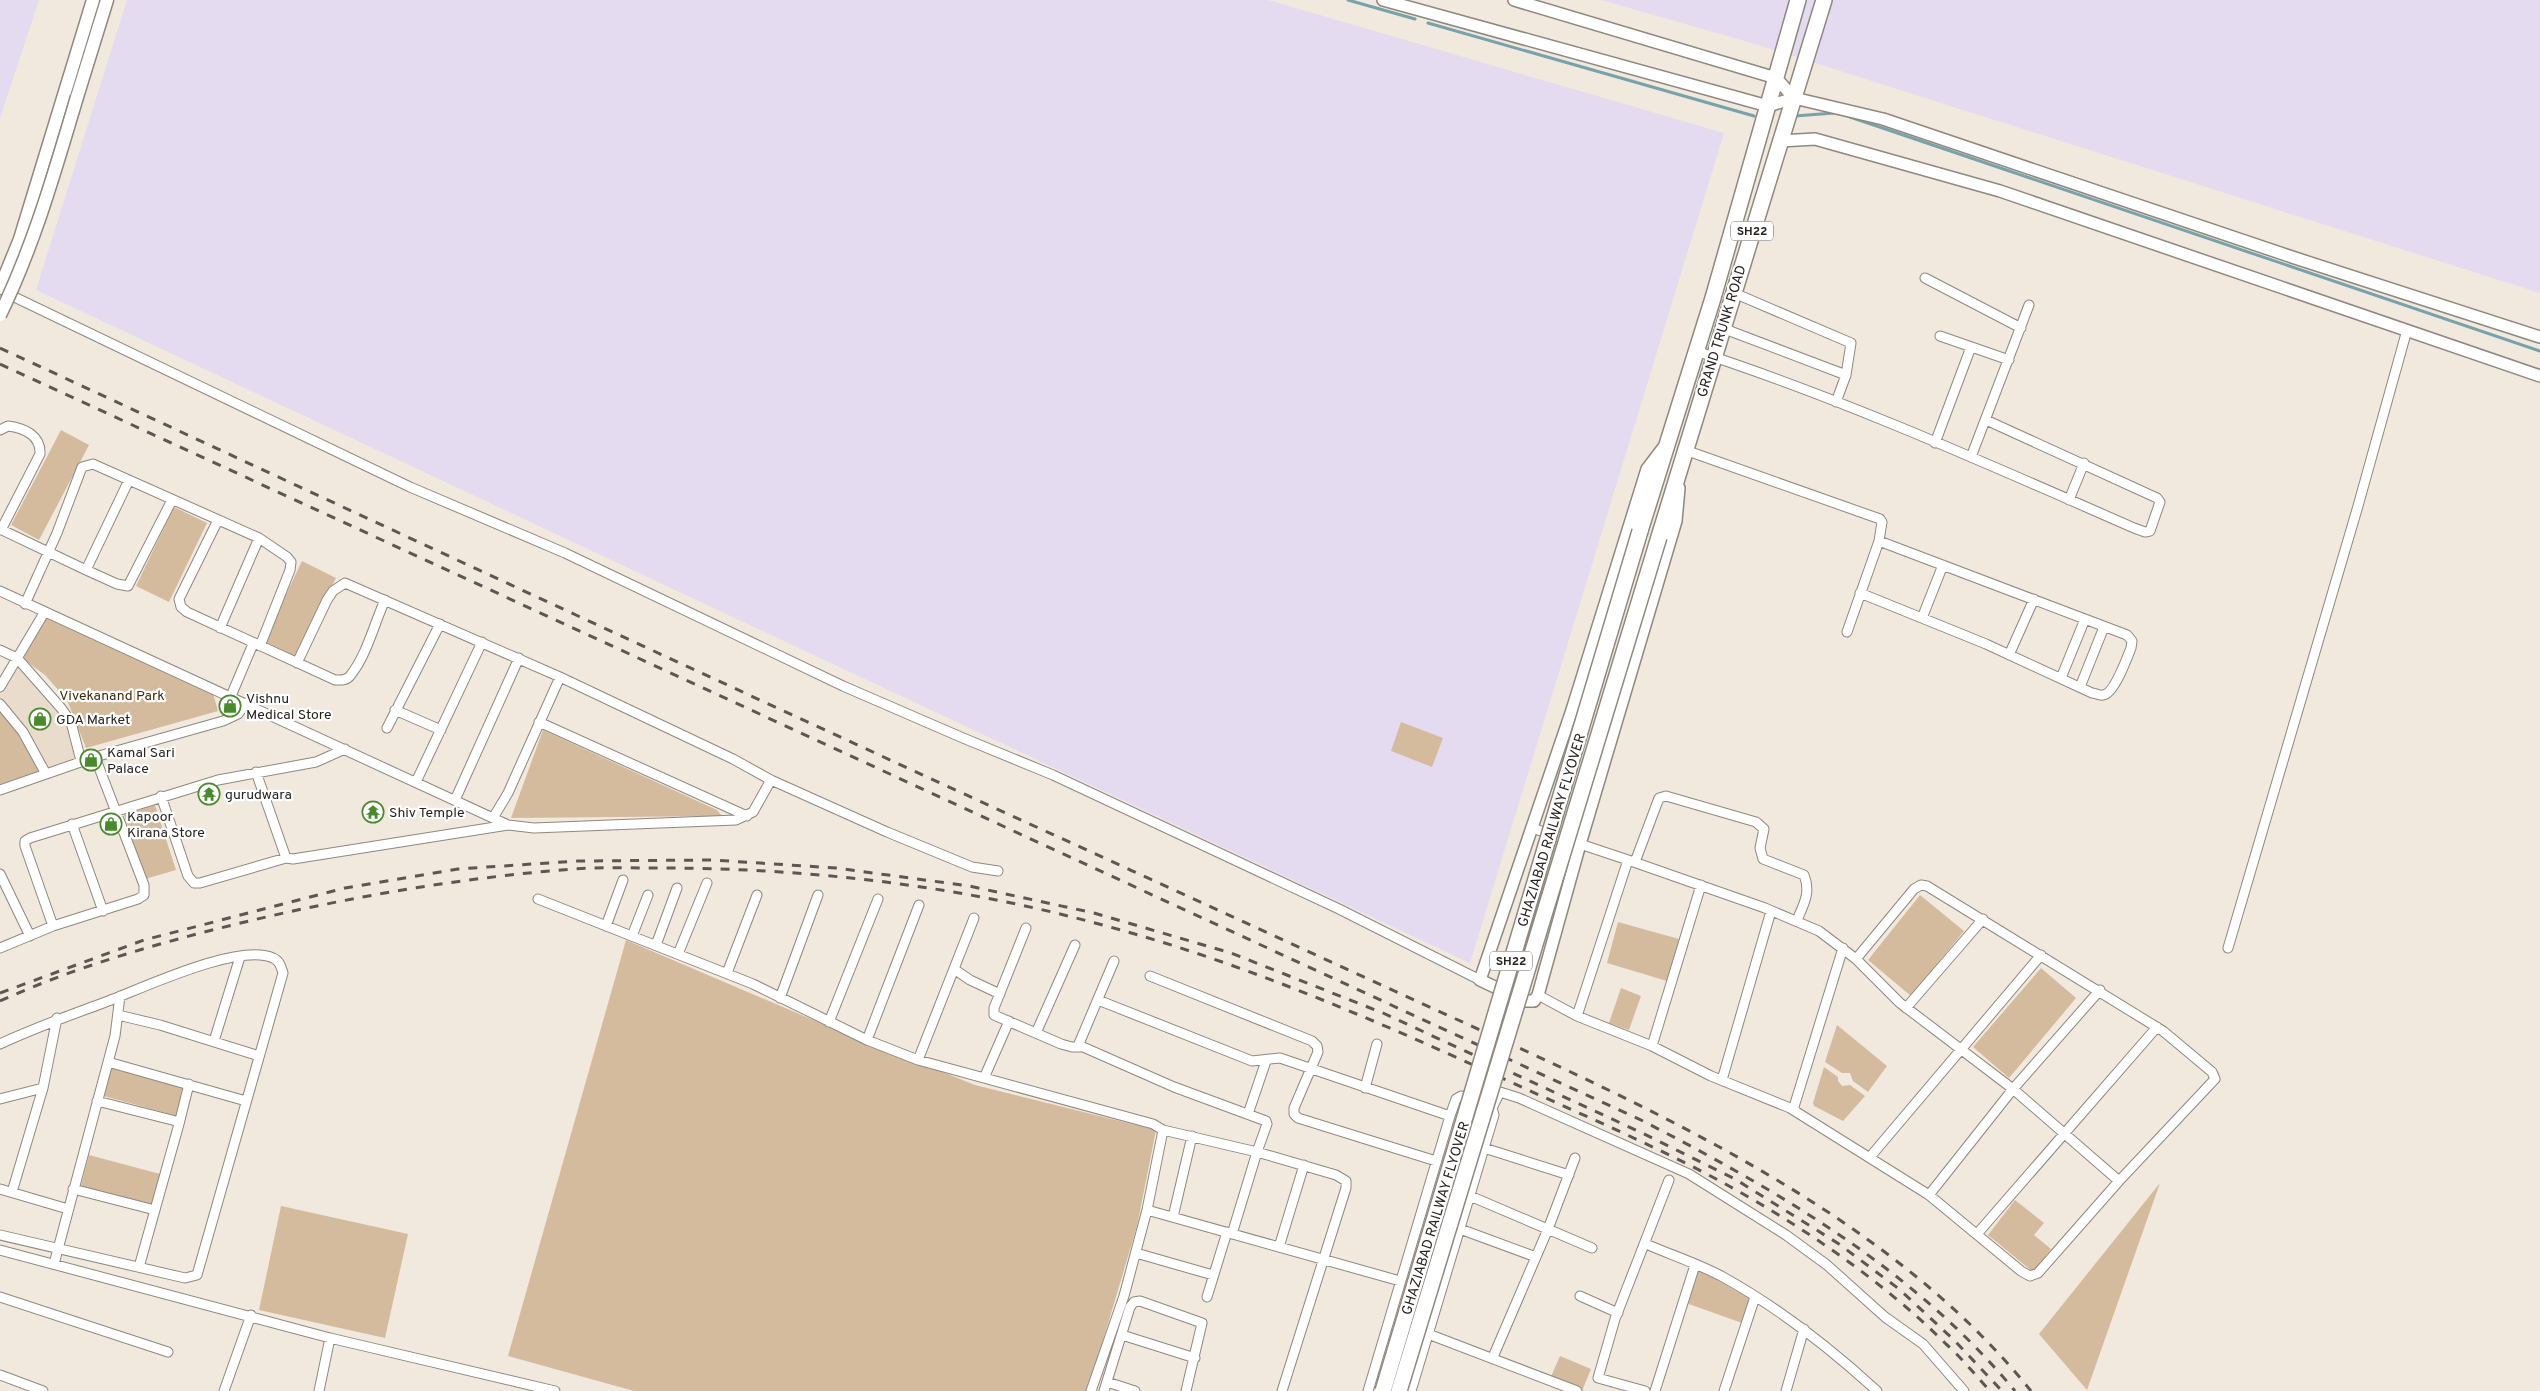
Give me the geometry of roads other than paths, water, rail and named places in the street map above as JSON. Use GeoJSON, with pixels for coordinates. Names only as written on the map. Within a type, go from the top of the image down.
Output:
{"type":"FeatureCollection","features":[{"type":"Feature","properties":{"kind":"highway","name":"GRAND TRUNK ROAD"},"geometry":{"type":"LineString","coordinates":[[1668,442],[1798,0]]}},
{"type":"Feature","properties":{"kind":"highway","name":"GRAND TRUNK ROAD"},"geometry":{"type":"LineString","coordinates":[[1683,456],[1824,0]]}},
{"type":"Feature","properties":{"kind":"highway","name":"GHAZIABAD RAILWAY FLYOVER"},"geometry":{"type":"LineString","coordinates":[[1383,1391],[1668,442]]}},
{"type":"Feature","properties":{"kind":"highway","name":"GHAZIABAD RAILWAY FLYOVER"},"geometry":{"type":"LineString","coordinates":[[1399,1391],[1683,456]]}},
{"type":"Feature","properties":{"kind":"main road"},"geometry":{"type":"LineString","coordinates":[[0,315],[20,272],[34,235],[72,93],[93,0]]}},
{"type":"Feature","properties":{"kind":"main road"},"geometry":{"type":"LineString","coordinates":[[0,289],[107,0]]}},
{"type":"Feature","properties":{"kind":"street"},"geometry":{"type":"LineString","coordinates":[[1383,0],[1768,106],[1794,98],[1883,119],[2364,281],[2540,337]]}},
{"type":"Feature","properties":{"kind":"street"},"geometry":{"type":"LineString","coordinates":[[1514,0],[1776,78],[1794,98]]}},
{"type":"Feature","properties":{"kind":"street"},"geometry":{"type":"LineString","coordinates":[[1780,141],[1815,139],[2000,191],[2540,376]]}},
{"type":"Feature","properties":{"kind":"street"},"geometry":{"type":"LineString","coordinates":[[1925,278],[2021,328]]}},
{"type":"Feature","properties":{"kind":"street"},"geometry":{"type":"LineString","coordinates":[[0,289],[410,487],[565,554],[860,693],[1054,775],[1339,909],[1524,1001],[1534,1001],[1538,995],[1580,844],[1676,521],[1683,456],[1880,519],[1882,526],[1879,541],[1847,632]]}},
{"type":"Feature","properties":{"kind":"street"},"geometry":{"type":"LineString","coordinates":[[1734,293],[1846,339],[1852,346],[1846,375],[1836,402]]}},
{"type":"Feature","properties":{"kind":"street"},"geometry":{"type":"LineString","coordinates":[[1971,457],[2029,305]]}},
{"type":"Feature","properties":{"kind":"street"},"geometry":{"type":"LineString","coordinates":[[1722,328],[1846,375]]}},
{"type":"Feature","properties":{"kind":"street"},"geometry":{"type":"LineString","coordinates":[[2228,948],[2358,506],[2407,330]]}},
{"type":"Feature","properties":{"kind":"street"},"geometry":{"type":"LineString","coordinates":[[1940,336],[2009,360]]}},
{"type":"Feature","properties":{"kind":"street"},"geometry":{"type":"LineString","coordinates":[[1935,443],[1971,347]]}},
{"type":"Feature","properties":{"kind":"street"},"geometry":{"type":"LineString","coordinates":[[1696,351],[1836,402],[1971,457],[2145,532],[2150,531],[2160,502],[2157,498],[2084,463],[1986,420]]}},
{"type":"Feature","properties":{"kind":"street"},"geometry":{"type":"LineString","coordinates":[[0,430],[8,426],[15,427],[38,439],[40,445],[40,454],[0,529],[117,584],[128,586],[172,500]]}},
{"type":"Feature","properties":{"kind":"street"},"geometry":{"type":"LineString","coordinates":[[1480,980],[1532,828],[1647,469],[1668,442]]}},
{"type":"Feature","properties":{"kind":"street"},"geometry":{"type":"LineString","coordinates":[[2069,500],[2084,463]]}},
{"type":"Feature","properties":{"kind":"street"},"geometry":{"type":"LineString","coordinates":[[25,604],[82,467],[93,464],[259,538],[287,557],[291,562],[256,645],[231,696]]}},
{"type":"Feature","properties":{"kind":"street"},"geometry":{"type":"LineString","coordinates":[[86,570],[129,480]]}},
{"type":"Feature","properties":{"kind":"street"},"geometry":{"type":"LineString","coordinates":[[218,520],[179,599],[184,610],[220,628],[335,680],[345,680],[350,676],[362,655],[385,600]]}},
{"type":"Feature","properties":{"kind":"street"},"geometry":{"type":"LineString","coordinates":[[220,628],[259,538]]}},
{"type":"Feature","properties":{"kind":"street"},"geometry":{"type":"LineString","coordinates":[[1860,593],[2009,654],[2080,687],[2103,695],[2110,693],[2131,648],[2132,641],[2127,635],[1879,541]]}},
{"type":"Feature","properties":{"kind":"street"},"geometry":{"type":"LineString","coordinates":[[1922,618],[1943,565]]}},
{"type":"Feature","properties":{"kind":"street"},"geometry":{"type":"LineString","coordinates":[[297,663],[327,600],[340,585],[345,583],[519,658],[733,758],[771,780],[962,864],[998,871]]}},
{"type":"Feature","properties":{"kind":"street"},"geometry":{"type":"LineString","coordinates":[[0,591],[44,613],[231,696],[508,825]]}},
{"type":"Feature","properties":{"kind":"street"},"geometry":{"type":"LineString","coordinates":[[2009,654],[2034,599]]}},
{"type":"Feature","properties":{"kind":"street"},"geometry":{"type":"LineString","coordinates":[[0,687],[44,613]]}},
{"type":"Feature","properties":{"kind":"street"},"geometry":{"type":"LineString","coordinates":[[2061,678],[2085,619]]}},
{"type":"Feature","properties":{"kind":"street"},"geometry":{"type":"LineString","coordinates":[[387,728],[440,624]]}},
{"type":"Feature","properties":{"kind":"street"},"geometry":{"type":"LineString","coordinates":[[2080,687],[2104,627]]}},
{"type":"Feature","properties":{"kind":"street"},"geometry":{"type":"LineString","coordinates":[[416,782],[482,642]]}},
{"type":"Feature","properties":{"kind":"street"},"geometry":{"type":"LineString","coordinates":[[0,650],[16,658],[71,722],[81,761]]}},
{"type":"Feature","properties":{"kind":"street"},"geometry":{"type":"LineString","coordinates":[[455,800],[519,658]]}},
{"type":"Feature","properties":{"kind":"street"},"geometry":{"type":"LineString","coordinates":[[493,818],[508,793],[560,677]]}},
{"type":"Feature","properties":{"kind":"street"},"geometry":{"type":"LineString","coordinates":[[0,790],[95,756],[223,721],[238,714],[246,703]]}},
{"type":"Feature","properties":{"kind":"street"},"geometry":{"type":"LineString","coordinates":[[0,704],[23,732],[46,774]]}},
{"type":"Feature","properties":{"kind":"street"},"geometry":{"type":"LineString","coordinates":[[395,710],[441,730]]}},
{"type":"Feature","properties":{"kind":"street"},"geometry":{"type":"LineString","coordinates":[[540,722],[746,816]]}},
{"type":"Feature","properties":{"kind":"street"},"geometry":{"type":"LineString","coordinates":[[53,926],[25,840],[161,796],[256,772],[316,762],[344,749]]}},
{"type":"Feature","properties":{"kind":"street"},"geometry":{"type":"LineString","coordinates":[[0,948],[53,926],[144,895],[144,885],[95,756]]}},
{"type":"Feature","properties":{"kind":"street"},"geometry":{"type":"LineString","coordinates":[[256,772],[286,858]]}},
{"type":"Feature","properties":{"kind":"street"},"geometry":{"type":"LineString","coordinates":[[161,796],[188,876],[194,883],[200,883],[286,858],[294,859],[508,825],[553,827],[736,820],[753,812],[771,780]]}},
{"type":"Feature","properties":{"kind":"street"},"geometry":{"type":"LineString","coordinates":[[1577,1016],[1631,861],[1659,798],[1666,796],[1756,822],[1764,829],[1760,848],[1763,860],[1774,866],[1796,871],[1804,875],[1806,880],[1808,895],[1797,920]]}},
{"type":"Feature","properties":{"kind":"street"},"geometry":{"type":"LineString","coordinates":[[72,824],[103,910]]}},
{"type":"Feature","properties":{"kind":"street"},"geometry":{"type":"LineString","coordinates":[[1532,828],[1701,884],[1772,910],[1819,931],[1856,959],[1906,1008],[2013,1089],[2119,1181]]}},
{"type":"Feature","properties":{"kind":"street"},"geometry":{"type":"LineString","coordinates":[[0,874],[30,936]]}},
{"type":"Feature","properties":{"kind":"street"},"geometry":{"type":"LineString","coordinates":[[606,926],[623,880]]}},
{"type":"Feature","properties":{"kind":"street"},"geometry":{"type":"LineString","coordinates":[[678,954],[707,883]]}},
{"type":"Feature","properties":{"kind":"street"},"geometry":{"type":"LineString","coordinates":[[1652,1046],[1701,884]]}},
{"type":"Feature","properties":{"kind":"street"},"geometry":{"type":"LineString","coordinates":[[1538,995],[1577,1016],[1652,1046],[1722,1080],[1793,1110],[1929,1195],[2021,1271],[2030,1276],[2038,1273],[2119,1181],[2215,1079],[2212,1072],[2157,1027],[2100,990],[1927,886],[1921,885],[1914,889],[1856,959]]}},
{"type":"Feature","properties":{"kind":"street"},"geometry":{"type":"LineString","coordinates":[[656,945],[677,888]]}},
{"type":"Feature","properties":{"kind":"street"},"geometry":{"type":"LineString","coordinates":[[632,936],[648,895]]}},
{"type":"Feature","properties":{"kind":"street"},"geometry":{"type":"LineString","coordinates":[[727,974],[757,895]]}},
{"type":"Feature","properties":{"kind":"street"},"geometry":{"type":"LineString","coordinates":[[780,998],[818,895]]}},
{"type":"Feature","properties":{"kind":"street"},"geometry":{"type":"LineString","coordinates":[[538,899],[727,974],[867,1040],[918,1060],[1153,1124],[1163,1130],[1304,1165],[1346,1181],[1346,1188],[1282,1391]]}},
{"type":"Feature","properties":{"kind":"street"},"geometry":{"type":"LineString","coordinates":[[830,1022],[878,899]]}},
{"type":"Feature","properties":{"kind":"street"},"geometry":{"type":"LineString","coordinates":[[867,1040],[919,905]]}},
{"type":"Feature","properties":{"kind":"street"},"geometry":{"type":"LineString","coordinates":[[1722,1080],[1772,910]]}},
{"type":"Feature","properties":{"kind":"street"},"geometry":{"type":"LineString","coordinates":[[918,1060],[974,918]]}},
{"type":"Feature","properties":{"kind":"street"},"geometry":{"type":"LineString","coordinates":[[1906,1008],[1983,919]]}},
{"type":"Feature","properties":{"kind":"street"},"geometry":{"type":"LineString","coordinates":[[1026,928],[993,1012],[994,1015],[1061,1044],[1072,1047],[1078,1046],[1174,1086],[1266,1121],[1267,1124],[1213,1275],[1207,1298]]}},
{"type":"Feature","properties":{"kind":"street"},"geometry":{"type":"LineString","coordinates":[[1036,1033],[1075,945]]}},
{"type":"Feature","properties":{"kind":"street"},"geometry":{"type":"LineString","coordinates":[[1793,1110],[1843,948]]}},
{"type":"Feature","properties":{"kind":"street"},"geometry":{"type":"LineString","coordinates":[[1870,1157],[2041,955]]}},
{"type":"Feature","properties":{"kind":"street"},"geometry":{"type":"LineString","coordinates":[[0,1044],[57,1018],[195,968],[240,957],[258,956],[274,958],[280,963],[283,973],[197,1276],[185,1278],[0,1235]]}},
{"type":"Feature","properties":{"kind":"street"},"geometry":{"type":"LineString","coordinates":[[214,1040],[240,957]]}},
{"type":"Feature","properties":{"kind":"street"},"geometry":{"type":"LineString","coordinates":[[1078,1046],[1114,961]]}},
{"type":"Feature","properties":{"kind":"street"},"geometry":{"type":"LineString","coordinates":[[954,969],[970,980],[1000,994]]}},
{"type":"Feature","properties":{"kind":"street"},"geometry":{"type":"LineString","coordinates":[[1150,976],[1312,1041],[1317,1046],[1318,1052],[1294,1108],[1294,1114],[1298,1118],[1436,1161]]}},
{"type":"Feature","properties":{"kind":"street"},"geometry":{"type":"LineString","coordinates":[[1929,1195],[2013,1089],[2100,990]]}},
{"type":"Feature","properties":{"kind":"street"},"geometry":{"type":"LineString","coordinates":[[54,1264],[108,1062],[120,996]]}},
{"type":"Feature","properties":{"kind":"street"},"geometry":{"type":"LineString","coordinates":[[1098,1000],[1252,1061],[1280,1058],[1450,1116]]}},
{"type":"Feature","properties":{"kind":"street"},"geometry":{"type":"LineString","coordinates":[[118,1015],[214,1040],[259,1056]]}},
{"type":"Feature","properties":{"kind":"street"},"geometry":{"type":"LineString","coordinates":[[12,1192],[43,1088],[57,1018]]}},
{"type":"Feature","properties":{"kind":"street"},"geometry":{"type":"LineString","coordinates":[[984,1078],[1009,1021]]}},
{"type":"Feature","properties":{"kind":"street"},"geometry":{"type":"LineString","coordinates":[[1977,1234],[2157,1027]]}},
{"type":"Feature","properties":{"kind":"street"},"geometry":{"type":"LineString","coordinates":[[1365,1088],[1377,1044]]}},
{"type":"Feature","properties":{"kind":"street"},"geometry":{"type":"LineString","coordinates":[[1248,1114],[1266,1061]]}},
{"type":"Feature","properties":{"kind":"street"},"geometry":{"type":"LineString","coordinates":[[108,1062],[246,1101]]}},
{"type":"Feature","properties":{"kind":"street"},"geometry":{"type":"LineString","coordinates":[[139,1267],[189,1084]]}},
{"type":"Feature","properties":{"kind":"street"},"geometry":{"type":"LineString","coordinates":[[0,1099],[43,1088]]}},
{"type":"Feature","properties":{"kind":"street"},"geometry":{"type":"LineString","coordinates":[[1411,1391],[1494,1115],[1492,1108],[1500,1092],[1519,1098],[1702,1182],[1778,1230],[1826,1265],[1885,1317],[1923,1344],[1964,1391]]}},
{"type":"Feature","properties":{"kind":"street"},"geometry":{"type":"LineString","coordinates":[[1368,1391],[1456,1099],[1461,1096],[1492,1108]]}},
{"type":"Feature","properties":{"kind":"street"},"geometry":{"type":"LineString","coordinates":[[97,1101],[176,1121],[179,1124]]}},
{"type":"Feature","properties":{"kind":"street"},"geometry":{"type":"LineString","coordinates":[[1091,1391],[1124,1296],[1136,1253],[1147,1210],[1163,1130]]}},
{"type":"Feature","properties":{"kind":"street"},"geometry":{"type":"LineString","coordinates":[[1173,1217],[1192,1136]]}},
{"type":"Feature","properties":{"kind":"street"},"geometry":{"type":"LineString","coordinates":[[1484,1148],[1568,1175]]}},
{"type":"Feature","properties":{"kind":"street"},"geometry":{"type":"LineString","coordinates":[[1493,1357],[1548,1229],[1575,1158]]}},
{"type":"Feature","properties":{"kind":"street"},"geometry":{"type":"LineString","coordinates":[[1280,1247],[1304,1165]]}},
{"type":"Feature","properties":{"kind":"street"},"geometry":{"type":"LineString","coordinates":[[1645,1391],[1615,1387],[1598,1378],[1618,1313],[1646,1244],[1668,1180]]}},
{"type":"Feature","properties":{"kind":"street"},"geometry":{"type":"LineString","coordinates":[[0,1189],[68,1208]]}},
{"type":"Feature","properties":{"kind":"street"},"geometry":{"type":"LineString","coordinates":[[73,1189],[155,1210]]}},
{"type":"Feature","properties":{"kind":"street"},"geometry":{"type":"LineString","coordinates":[[1470,1196],[1592,1248]]}},
{"type":"Feature","properties":{"kind":"street"},"geometry":{"type":"LineString","coordinates":[[1147,1210],[1400,1282]]}},
{"type":"Feature","properties":{"kind":"street"},"geometry":{"type":"LineString","coordinates":[[1460,1229],[1536,1257]]}},
{"type":"Feature","properties":{"kind":"street"},"geometry":{"type":"LineString","coordinates":[[1646,1244],[1722,1277],[1755,1297],[1804,1329],[1878,1391]]}},
{"type":"Feature","properties":{"kind":"street"},"geometry":{"type":"LineString","coordinates":[[0,1250],[251,1315],[330,1338],[554,1391]]}},
{"type":"Feature","properties":{"kind":"street"},"geometry":{"type":"LineString","coordinates":[[1136,1253],[1213,1275]]}},
{"type":"Feature","properties":{"kind":"street"},"geometry":{"type":"LineString","coordinates":[[1655,1391],[1695,1265]]}},
{"type":"Feature","properties":{"kind":"street"},"geometry":{"type":"LineString","coordinates":[[1580,1296],[1618,1313]]}},
{"type":"Feature","properties":{"kind":"street"},"geometry":{"type":"LineString","coordinates":[[0,1297],[168,1352]]}},
{"type":"Feature","properties":{"kind":"street"},"geometry":{"type":"LineString","coordinates":[[1724,1391],[1755,1297]]}},
{"type":"Feature","properties":{"kind":"street"},"geometry":{"type":"LineString","coordinates":[[1135,1391],[1105,1387],[1130,1307],[1134,1302],[1140,1301],[1202,1323],[1186,1391]]}},
{"type":"Feature","properties":{"kind":"street"},"geometry":{"type":"LineString","coordinates":[[224,1391],[251,1315]]}},
{"type":"Feature","properties":{"kind":"street"},"geometry":{"type":"LineString","coordinates":[[1390,1318],[1577,1391]]}},
{"type":"Feature","properties":{"kind":"street"},"geometry":{"type":"LineString","coordinates":[[1786,1391],[1804,1329]]}},
{"type":"Feature","properties":{"kind":"street"},"geometry":{"type":"LineString","coordinates":[[1122,1335],[1195,1358]]}},
{"type":"Feature","properties":{"kind":"street"},"geometry":{"type":"LineString","coordinates":[[319,1391],[330,1338]]}},
{"type":"Feature","properties":{"kind":"street"},"geometry":{"type":"LineString","coordinates":[[0,1376],[43,1391]]}},
{"type":"Feature","properties":{"kind":"street"},"geometry":{"type":"LineString","coordinates":[[1862,1391],[1866,1381]]}},
{"type":"Feature","properties":{"kind":"waterway"},"geometry":{"type":"LineString","coordinates":[[1348,0],[1415,19]]}},
{"type":"Feature","properties":{"kind":"waterway"},"geometry":{"type":"LineString","coordinates":[[1428,23],[1754,116]]}},
{"type":"Feature","properties":{"kind":"waterway"},"geometry":{"type":"LineString","coordinates":[[1795,116],[1834,113]]}},
{"type":"Feature","properties":{"kind":"waterway"},"geometry":{"type":"LineString","coordinates":[[1850,117],[2540,351]]}},
{"type":"Feature","properties":{"kind":"railway"},"geometry":{"type":"LineString","coordinates":[[0,348],[816,726],[1533,1054],[1689,1131],[1766,1174],[1840,1220],[1910,1272],[1974,1328],[2031,1391]]}},
{"type":"Feature","properties":{"kind":"railway"},"geometry":{"type":"LineString","coordinates":[[0,364],[1643,1121],[1745,1176],[1843,1237],[1934,1308],[1976,1348],[2015,1391]]}},
{"type":"Feature","properties":{"kind":"railway"},"geometry":{"type":"LineString","coordinates":[[0,993],[144,940],[345,888],[458,869],[578,861],[712,860],[836,868],[969,886],[1094,913],[1231,953],[1383,1013],[1640,1132],[1735,1179],[1839,1244],[1899,1289],[1954,1340],[2002,1391]]}},
{"type":"Feature","properties":{"kind":"railway"},"geometry":{"type":"LineString","coordinates":[[0,1001],[97,963],[232,925],[380,894],[534,872],[616,868],[769,871],[879,881],[988,898],[1095,923],[1151,939],[1206,956],[1260,976],[1421,1042],[1679,1160],[1758,1202],[1815,1238],[1871,1278],[1922,1321],[1958,1355],[1990,1391]]}},
{"type":"Feature","properties":{"kind":"place","name":"Vishnu Medical Store"},"geometry":{"type":"Point","coordinates":[230,706]}},
{"type":"Feature","properties":{"kind":"place","name":"GDA Market"},"geometry":{"type":"Point","coordinates":[40,719]}},
{"type":"Feature","properties":{"kind":"place","name":"Kamal Sari Palace"},"geometry":{"type":"Point","coordinates":[91,760]}},
{"type":"Feature","properties":{"kind":"place","name":"gurudwara"},"geometry":{"type":"Point","coordinates":[209,794]}},
{"type":"Feature","properties":{"kind":"place","name":"Shiv Temple"},"geometry":{"type":"Point","coordinates":[373,812]}},
{"type":"Feature","properties":{"kind":"place","name":"Kapoor Kirana Store"},"geometry":{"type":"Point","coordinates":[111,824]}},
{"type":"Feature","properties":{"kind":"park label","name":"Vivekanand Park"},"geometry":{"type":"Point","coordinates":[112,695]}}]}
